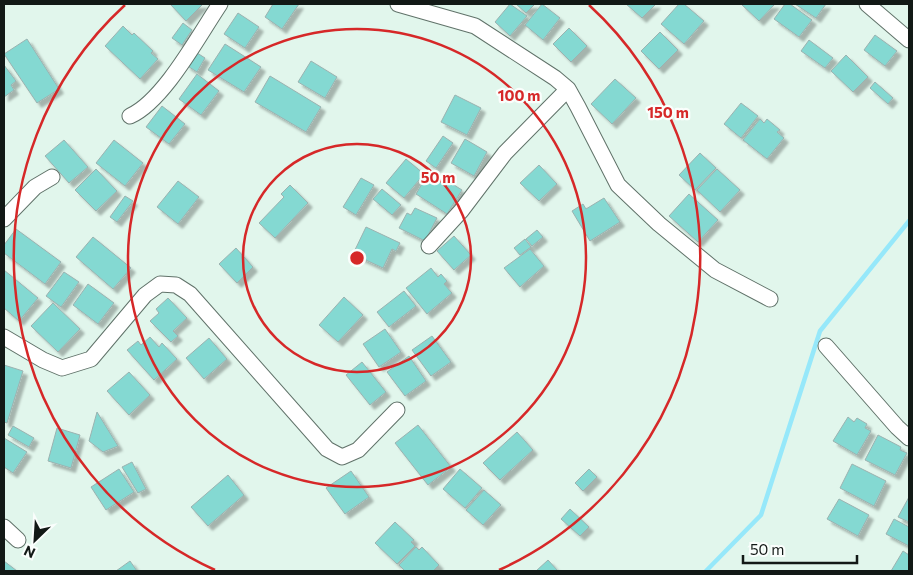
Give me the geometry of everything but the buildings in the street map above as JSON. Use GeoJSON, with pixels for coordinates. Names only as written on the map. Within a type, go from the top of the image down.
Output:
{"type":"FeatureCollection","features":[{"type":"Feature","properties":{"kind":"street"},"geometry":{"type":"LineString","coordinates":[[130,116],[139,112],[155,97],[220,4]]}},
{"type":"Feature","properties":{"kind":"street"},"geometry":{"type":"LineString","coordinates":[[398,4],[475,26],[555,78],[568,89],[618,184],[659,224],[715,270],[770,299]]}},
{"type":"Feature","properties":{"kind":"street"},"geometry":{"type":"LineString","coordinates":[[867,4],[909,40]]}},
{"type":"Feature","properties":{"kind":"street"},"geometry":{"type":"LineString","coordinates":[[429,246],[461,211],[505,153],[568,89]]}},
{"type":"Feature","properties":{"kind":"street"},"geometry":{"type":"LineString","coordinates":[[4,219],[35,187],[52,177]]}},
{"type":"Feature","properties":{"kind":"street"},"geometry":{"type":"LineString","coordinates":[[4,337],[42,360],[62,368],[92,359],[145,295],[160,284],[176,285],[190,294],[327,449],[342,457],[358,450],[397,410]]}},
{"type":"Feature","properties":{"kind":"street"},"geometry":{"type":"LineString","coordinates":[[826,346],[897,427],[909,438]]}},
{"type":"Feature","properties":{"kind":"street"},"geometry":{"type":"LineString","coordinates":[[4,527],[18,540]]}},
{"type":"Feature","properties":{"kind":"waterway"},"geometry":{"type":"LineString","coordinates":[[706,571],[761,515],[820,331],[909,221]]}}]}
